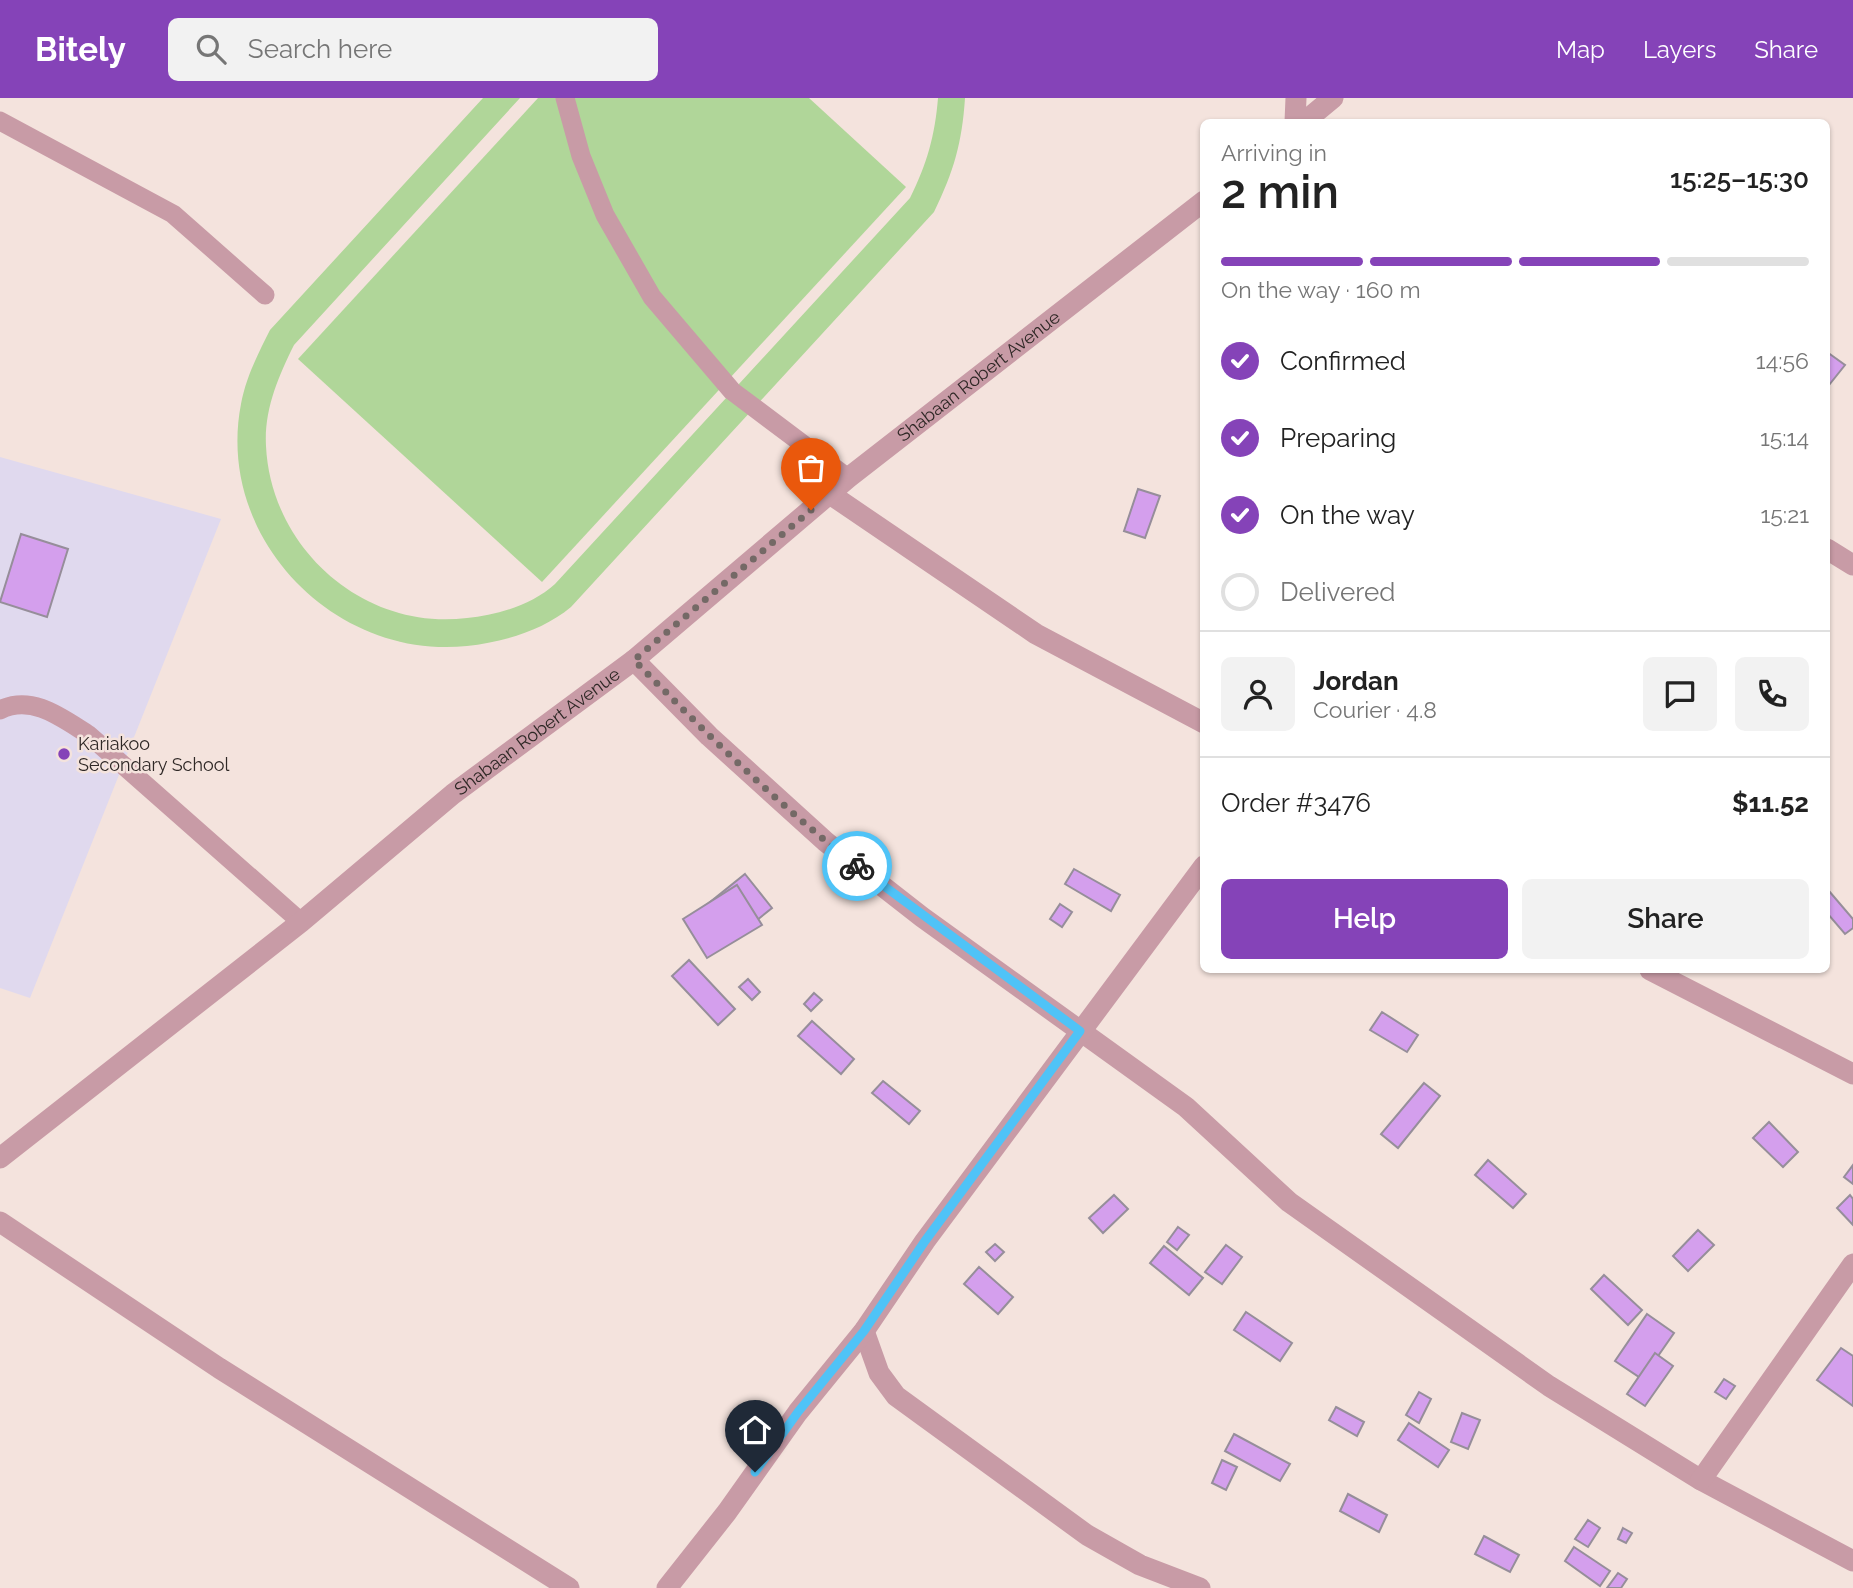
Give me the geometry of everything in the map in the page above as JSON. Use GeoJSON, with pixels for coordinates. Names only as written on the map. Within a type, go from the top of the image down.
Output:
{"type":"FeatureCollection","features":[{"type":"Feature","properties":{"kind":"street"},"geometry":{"type":"LineString","coordinates":[[1295,119],[1296,98]]}},
{"type":"Feature","properties":{"kind":"street"},"geometry":{"type":"LineString","coordinates":[[1308,119],[1333,98]]}},
{"type":"Feature","properties":{"kind":"street","name":"Shabaan Robert Avenue"},"geometry":{"type":"LineString","coordinates":[[0,1158],[301,922],[453,794],[634,660],[848,478],[1200,204]]}},
{"type":"Feature","properties":{"kind":"street"},"geometry":{"type":"LineString","coordinates":[[830,494],[1036,634],[1200,721]]}},
{"type":"Feature","properties":{"kind":"street"},"geometry":{"type":"LineString","coordinates":[[1830,551],[1853,565]]}},
{"type":"Feature","properties":{"kind":"street"},"geometry":{"type":"LineString","coordinates":[[634,660],[709,736],[826,842],[922,917],[1186,1107],[1289,1202],[1549,1387],[1701,1480],[1853,1561]]}},
{"type":"Feature","properties":{"kind":"street"},"geometry":{"type":"LineString","coordinates":[[667,1588],[727,1512],[798,1412],[864,1331],[925,1241],[1200,871]]}},
{"type":"Feature","properties":{"kind":"street"},"geometry":{"type":"LineString","coordinates":[[1656,973],[1853,1074]]}},
{"type":"Feature","properties":{"kind":"street"},"geometry":{"type":"LineString","coordinates":[[0,1222],[219,1368],[569,1588]]}},
{"type":"Feature","properties":{"kind":"street"},"geometry":{"type":"LineString","coordinates":[[1701,1480],[1853,1264]]}},
{"type":"Feature","properties":{"kind":"street"},"geometry":{"type":"LineString","coordinates":[[864,1331],[879,1373],[896,1396],[1097,1541],[1140,1565],[1200,1588]]}},
{"type":"Feature","properties":{"kind":"lane"},"geometry":{"type":"LineString","coordinates":[[565,98],[582,156],[605,215],[652,297],[732,391],[848,478]]}},
{"type":"Feature","properties":{"kind":"lane"},"geometry":{"type":"LineString","coordinates":[[0,121],[173,214],[265,295]]}},
{"type":"Feature","properties":{"kind":"lane"},"geometry":{"type":"LineString","coordinates":[[0,710],[25,703],[52,712],[89,735],[301,922]]}},
{"type":"Feature","properties":{"kind":"shaded area","name":"Kariakoo Secondary School"},"geometry":{"type":"Polygon","coordinates":[[[0,457],[221,519],[30,998],[0,988],[0,457]]]}},
{"type":"Feature","properties":{"kind":"green space"},"geometry":{"type":"Polygon","coordinates":[[[483,98],[520,98],[294,345],[278,382],[267,420],[266,446],[272,483],[285,518],[305,549],[330,576],[359,596],[393,611],[429,619],[467,618],[502,611],[536,598],[555,584],[910,198],[929,149],[938,98],[965,98],[956,156],[934,212],[571,607],[535,629],[494,642],[467,646],[418,645],[372,633],[331,611],[295,580],[266,543],[247,500],[238,453],[241,404],[249,375],[270,330],[483,98]]]}},
{"type":"Feature","properties":{"kind":"green space"},"geometry":{"type":"Polygon","coordinates":[[[538,98],[809,98],[906,187],[542,582],[298,359],[538,98]]]}},
{"type":"Feature","properties":{"kind":"building"},"geometry":{"type":"Polygon","coordinates":[[[1830,354],[1845,365],[1830,384],[1830,354]]]}},
{"type":"Feature","properties":{"kind":"building"},"geometry":{"type":"Polygon","coordinates":[[[1138,489],[1160,496],[1145,538],[1124,531],[1138,489]]]}},
{"type":"Feature","properties":{"kind":"building"},"geometry":{"type":"Polygon","coordinates":[[[21,534],[68,549],[47,617],[0,602],[21,534]]]}},
{"type":"Feature","properties":{"kind":"building"},"geometry":{"type":"Polygon","coordinates":[[[1074,869],[1120,895],[1111,911],[1065,884],[1074,869]]]}},
{"type":"Feature","properties":{"kind":"building"},"geometry":{"type":"Polygon","coordinates":[[[745,874],[772,908],[726,945],[699,911],[745,874]]]}},
{"type":"Feature","properties":{"kind":"building"},"geometry":{"type":"Polygon","coordinates":[[[737,885],[762,925],[707,958],[683,919],[737,885]]]}},
{"type":"Feature","properties":{"kind":"building"},"geometry":{"type":"Polygon","coordinates":[[[1830,892],[1853,919],[1853,928],[1845,934],[1830,916],[1830,892]]]}},
{"type":"Feature","properties":{"kind":"building"},"geometry":{"type":"Polygon","coordinates":[[[1060,904],[1072,912],[1062,927],[1050,919],[1060,904]]]}},
{"type":"Feature","properties":{"kind":"building"},"geometry":{"type":"Polygon","coordinates":[[[689,960],[735,1009],[718,1025],[672,976],[689,960]]]}},
{"type":"Feature","properties":{"kind":"building"},"geometry":{"type":"Polygon","coordinates":[[[748,979],[760,992],[752,1000],[739,987],[748,979]]]}},
{"type":"Feature","properties":{"kind":"building"},"geometry":{"type":"Polygon","coordinates":[[[814,993],[822,1000],[811,1011],[804,1004],[814,993]]]}},
{"type":"Feature","properties":{"kind":"building"},"geometry":{"type":"Polygon","coordinates":[[[1382,1012],[1418,1035],[1407,1052],[1370,1030],[1382,1012]]]}},
{"type":"Feature","properties":{"kind":"building"},"geometry":{"type":"Polygon","coordinates":[[[812,1021],[854,1059],[841,1074],[798,1036],[812,1021]]]}},
{"type":"Feature","properties":{"kind":"building"},"geometry":{"type":"Polygon","coordinates":[[[883,1081],[920,1111],[909,1124],[872,1093],[883,1081]]]}},
{"type":"Feature","properties":{"kind":"building"},"geometry":{"type":"Polygon","coordinates":[[[1424,1083],[1440,1096],[1398,1148],[1381,1134],[1424,1083]]]}},
{"type":"Feature","properties":{"kind":"building"},"geometry":{"type":"Polygon","coordinates":[[[1769,1122],[1798,1152],[1783,1167],[1753,1138],[1769,1122]]]}},
{"type":"Feature","properties":{"kind":"building"},"geometry":{"type":"Polygon","coordinates":[[[1488,1160],[1526,1194],[1513,1208],[1475,1175],[1488,1160]]]}},
{"type":"Feature","properties":{"kind":"building"},"geometry":{"type":"Polygon","coordinates":[[[1853,1165],[1853,1184],[1844,1177],[1853,1165]]]}},
{"type":"Feature","properties":{"kind":"building"},"geometry":{"type":"Polygon","coordinates":[[[1114,1195],[1128,1209],[1103,1233],[1089,1218],[1114,1195]]]}},
{"type":"Feature","properties":{"kind":"building"},"geometry":{"type":"Polygon","coordinates":[[[1850,1195],[1853,1199],[1853,1225],[1837,1208],[1850,1195]]]}},
{"type":"Feature","properties":{"kind":"building"},"geometry":{"type":"Polygon","coordinates":[[[1178,1227],[1189,1235],[1177,1250],[1167,1242],[1178,1227]]]}},
{"type":"Feature","properties":{"kind":"building"},"geometry":{"type":"Polygon","coordinates":[[[1698,1230],[1714,1245],[1688,1271],[1673,1256],[1698,1230]]]}},
{"type":"Feature","properties":{"kind":"building"},"geometry":{"type":"Polygon","coordinates":[[[995,1244],[1004,1252],[995,1261],[986,1252],[995,1244]]]}},
{"type":"Feature","properties":{"kind":"building"},"geometry":{"type":"Polygon","coordinates":[[[1226,1245],[1242,1257],[1222,1284],[1205,1272],[1226,1245]]]}},
{"type":"Feature","properties":{"kind":"building"},"geometry":{"type":"Polygon","coordinates":[[[1164,1246],[1203,1278],[1189,1295],[1150,1263],[1164,1246]]]}},
{"type":"Feature","properties":{"kind":"building"},"geometry":{"type":"Polygon","coordinates":[[[979,1267],[1013,1297],[998,1314],[964,1284],[979,1267]]]}},
{"type":"Feature","properties":{"kind":"building"},"geometry":{"type":"Polygon","coordinates":[[[1604,1275],[1642,1310],[1628,1325],[1591,1289],[1604,1275]]]}},
{"type":"Feature","properties":{"kind":"building"},"geometry":{"type":"Polygon","coordinates":[[[1246,1312],[1292,1343],[1280,1361],[1234,1330],[1246,1312]]]}},
{"type":"Feature","properties":{"kind":"building"},"geometry":{"type":"Polygon","coordinates":[[[1647,1314],[1674,1333],[1642,1379],[1615,1361],[1647,1314]]]}},
{"type":"Feature","properties":{"kind":"building"},"geometry":{"type":"Polygon","coordinates":[[[1841,1348],[1853,1356],[1853,1406],[1817,1380],[1841,1348]]]}},
{"type":"Feature","properties":{"kind":"building"},"geometry":{"type":"Polygon","coordinates":[[[1655,1353],[1673,1366],[1645,1406],[1627,1394],[1655,1353]]]}},
{"type":"Feature","properties":{"kind":"building"},"geometry":{"type":"Polygon","coordinates":[[[1724,1379],[1735,1386],[1726,1399],[1715,1392],[1724,1379]]]}},
{"type":"Feature","properties":{"kind":"building"},"geometry":{"type":"Polygon","coordinates":[[[1419,1392],[1431,1399],[1419,1423],[1406,1415],[1419,1392]]]}},
{"type":"Feature","properties":{"kind":"building"},"geometry":{"type":"Polygon","coordinates":[[[1336,1407],[1364,1422],[1357,1436],[1329,1420],[1336,1407]]]}},
{"type":"Feature","properties":{"kind":"building"},"geometry":{"type":"Polygon","coordinates":[[[1462,1413],[1480,1420],[1468,1449],[1451,1442],[1462,1413]]]}},
{"type":"Feature","properties":{"kind":"building"},"geometry":{"type":"Polygon","coordinates":[[[1409,1423],[1449,1450],[1438,1467],[1398,1440],[1409,1423]]]}},
{"type":"Feature","properties":{"kind":"building"},"geometry":{"type":"Polygon","coordinates":[[[1234,1434],[1290,1464],[1280,1481],[1225,1451],[1234,1434]]]}},
{"type":"Feature","properties":{"kind":"building"},"geometry":{"type":"Polygon","coordinates":[[[1222,1460],[1237,1467],[1226,1490],[1212,1483],[1222,1460]]]}},
{"type":"Feature","properties":{"kind":"building"},"geometry":{"type":"Polygon","coordinates":[[[1348,1494],[1387,1515],[1379,1532],[1340,1511],[1348,1494]]]}},
{"type":"Feature","properties":{"kind":"building"},"geometry":{"type":"Polygon","coordinates":[[[1588,1520],[1600,1528],[1588,1547],[1575,1539],[1588,1520]]]}},
{"type":"Feature","properties":{"kind":"building"},"geometry":{"type":"Polygon","coordinates":[[[1623,1528],[1632,1533],[1626,1543],[1618,1539],[1623,1528]]]}},
{"type":"Feature","properties":{"kind":"building"},"geometry":{"type":"Polygon","coordinates":[[[1484,1536],[1519,1555],[1510,1572],[1475,1554],[1484,1536]]]}},
{"type":"Feature","properties":{"kind":"building"},"geometry":{"type":"Polygon","coordinates":[[[1574,1547],[1610,1571],[1600,1586],[1565,1561],[1574,1547]]]}},
{"type":"Feature","properties":{"kind":"building"},"geometry":{"type":"Polygon","coordinates":[[[1618,1573],[1627,1579],[1621,1588],[1607,1588],[1618,1573]]]}},
{"type":"Feature","properties":{"kind":"way so far"},"geometry":{"type":"LineString","coordinates":[[811,510],[634,660],[709,736],[826,842],[857,866]]}},
{"type":"Feature","properties":{"kind":"place","name":"Kariakoo Secondary School"},"geometry":{"type":"Point","coordinates":[64,754]}},
{"type":"Feature","properties":{"kind":"route"},"geometry":{"type":"LineString","coordinates":[[755,1472],[798,1412],[864,1331],[925,1241],[1029,1104],[1080,1031],[922,917],[857,866]]}}]}
